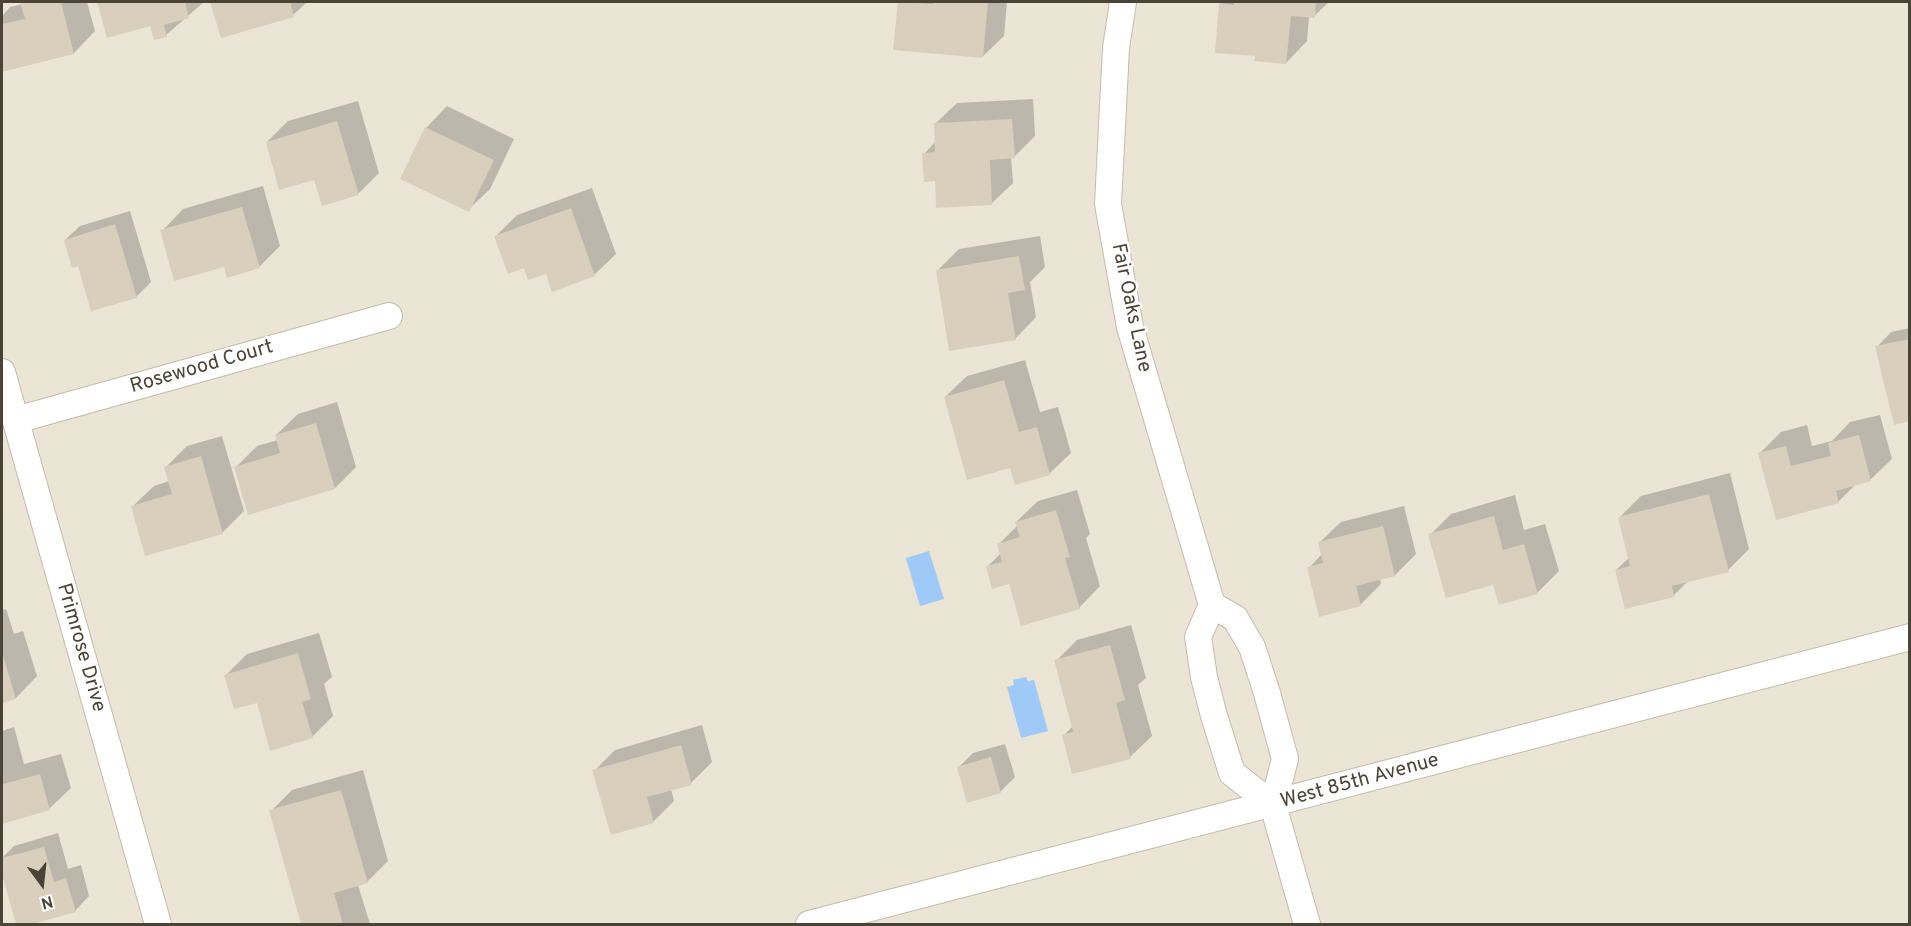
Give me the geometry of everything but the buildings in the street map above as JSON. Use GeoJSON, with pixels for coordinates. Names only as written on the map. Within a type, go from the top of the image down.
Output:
{"type":"FeatureCollection","features":[{"type":"Feature","properties":{"kind":"street","name":"Fair Oaks Lane"},"geometry":{"type":"LineString","coordinates":[[1123,2],[1116,48],[1108,204],[1130,327],[1212,605]]}},
{"type":"Feature","properties":{"kind":"street","name":"Rosewood Court"},"geometry":{"type":"LineString","coordinates":[[16,420],[389,316]]}},
{"type":"Feature","properties":{"kind":"street","name":"Primrose Drive"},"geometry":{"type":"LineString","coordinates":[[2,372],[158,924]]}},
{"type":"Feature","properties":{"kind":"street"},"geometry":{"type":"LineString","coordinates":[[1273,805],[1232,773],[1204,677],[1198,637],[1212,605],[1235,618],[1252,647],[1267,693],[1285,759],[1273,805],[1307,924]]}},
{"type":"Feature","properties":{"kind":"street","name":"West 85th Avenue"},"geometry":{"type":"LineString","coordinates":[[809,924],[1910,638]]}},
{"type":"Feature","properties":{"kind":"shaded area"},"geometry":{"type":"Polygon","coordinates":[[[2,2],[1909,2],[1909,924],[2,924],[2,2]]]}},
{"type":"Feature","properties":{"kind":"water"},"geometry":{"type":"Polygon","coordinates":[[[929,551],[944,599],[920,606],[906,558],[929,551]]]}},
{"type":"Feature","properties":{"kind":"water"},"geometry":{"type":"Polygon","coordinates":[[[1026,677],[1028,681],[1034,680],[1048,731],[1021,738],[1007,687],[1014,685],[1013,680],[1026,677]]]}}]}
